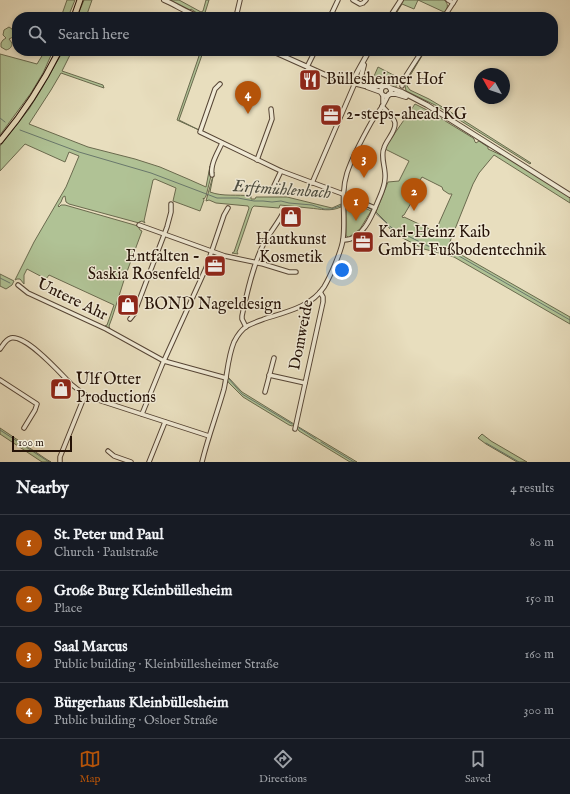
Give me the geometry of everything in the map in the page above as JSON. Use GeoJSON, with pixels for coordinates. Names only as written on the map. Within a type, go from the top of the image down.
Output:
{"type":"FeatureCollection","features":[{"type":"Feature","properties":{"kind":"main road"},"geometry":{"type":"LineString","coordinates":[[76,12],[80,0]]}},
{"type":"Feature","properties":{"kind":"main road"},"geometry":{"type":"LineString","coordinates":[[0,141],[32,98],[56,56]]}},
{"type":"Feature","properties":{"kind":"street"},"geometry":{"type":"LineString","coordinates":[[164,0],[187,12]]}},
{"type":"Feature","properties":{"kind":"street"},"geometry":{"type":"LineString","coordinates":[[237,12],[240,0]]}},
{"type":"Feature","properties":{"kind":"street"},"geometry":{"type":"LineString","coordinates":[[332,12],[338,0]]}},
{"type":"Feature","properties":{"kind":"street"},"geometry":{"type":"LineString","coordinates":[[353,0],[360,4],[366,0]]}},
{"type":"Feature","properties":{"kind":"street"},"geometry":{"type":"LineString","coordinates":[[393,12],[401,0]]}},
{"type":"Feature","properties":{"kind":"street"},"geometry":{"type":"LineString","coordinates":[[447,12],[454,2],[448,0]]}},
{"type":"Feature","properties":{"kind":"street"},"geometry":{"type":"LineString","coordinates":[[283,56],[330,77],[365,86],[387,86],[420,101],[570,195]]}},
{"type":"Feature","properties":{"kind":"street"},"geometry":{"type":"LineString","coordinates":[[307,67],[312,56]]}},
{"type":"Feature","properties":{"kind":"street"},"geometry":{"type":"LineString","coordinates":[[312,183],[355,84],[360,79],[367,56]]}},
{"type":"Feature","properties":{"kind":"street"},"geometry":{"type":"LineString","coordinates":[[402,86],[402,82],[419,56]]}},
{"type":"Feature","properties":{"kind":"street"},"geometry":{"type":"LineString","coordinates":[[220,84],[215,90],[200,132],[281,171],[343,194]]}},
{"type":"Feature","properties":{"kind":"street"},"geometry":{"type":"LineString","coordinates":[[365,86],[386,94],[396,94],[407,97],[434,110]]}},
{"type":"Feature","properties":{"kind":"street"},"geometry":{"type":"LineString","coordinates":[[383,86],[381,89],[386,94]]}},
{"type":"Feature","properties":{"kind":"street"},"geometry":{"type":"LineString","coordinates":[[202,462],[219,407],[234,342],[239,333],[254,323],[300,306],[311,300],[320,292],[329,278],[343,240],[343,194],[347,175],[368,128],[382,106],[386,94],[391,92],[390,88]]}},
{"type":"Feature","properties":{"kind":"street"},"geometry":{"type":"LineString","coordinates":[[343,240],[350,239],[359,234],[366,226],[381,193],[385,179],[383,149],[393,131],[395,124],[394,120],[382,106]]}},
{"type":"Feature","properties":{"kind":"street"},"geometry":{"type":"LineString","coordinates":[[258,160],[272,119],[271,109]]}},
{"type":"Feature","properties":{"kind":"street"},"geometry":{"type":"LineString","coordinates":[[212,175],[212,166],[222,143]]}},
{"type":"Feature","properties":{"kind":"street"},"geometry":{"type":"LineString","coordinates":[[269,190],[273,188],[281,171]]}},
{"type":"Feature","properties":{"kind":"street"},"geometry":{"type":"LineString","coordinates":[[130,319],[134,314],[164,234],[171,212],[171,204]]}},
{"type":"Feature","properties":{"kind":"street"},"geometry":{"type":"LineString","coordinates":[[344,204],[362,204],[374,211]]}},
{"type":"Feature","properties":{"kind":"street"},"geometry":{"type":"LineString","coordinates":[[142,414],[206,268],[224,215],[228,208]]}},
{"type":"Feature","properties":{"kind":"street"},"geometry":{"type":"LineString","coordinates":[[246,327],[242,316],[256,263],[266,240],[284,211]]}},
{"type":"Feature","properties":{"kind":"street"},"geometry":{"type":"LineString","coordinates":[[139,225],[226,256],[289,272],[296,272]]}},
{"type":"Feature","properties":{"kind":"street","name":"Untere Ahr"},"geometry":{"type":"LineString","coordinates":[[18,285],[28,293],[106,329],[164,361],[226,378]]}},
{"type":"Feature","properties":{"kind":"street","name":"Domweide"},"geometry":{"type":"LineString","coordinates":[[294,429],[323,302],[323,297],[320,292]]}},
{"type":"Feature","properties":{"kind":"street"},"geometry":{"type":"LineString","coordinates":[[0,349],[10,338],[15,338],[24,342],[42,355],[72,385],[85,395],[209,436]]}},
{"type":"Feature","properties":{"kind":"street","name":"Domweide"},"geometry":{"type":"LineString","coordinates":[[265,392],[274,358]]}},
{"type":"Feature","properties":{"kind":"street","name":"Domweide"},"geometry":{"type":"LineString","coordinates":[[269,375],[305,383]]}},
{"type":"Feature","properties":{"kind":"street"},"geometry":{"type":"LineString","coordinates":[[0,380],[37,404],[24,428]]}},
{"type":"Feature","properties":{"kind":"street"},"geometry":{"type":"LineString","coordinates":[[60,462],[60,458],[85,395]]}},
{"type":"Feature","properties":{"kind":"street"},"geometry":{"type":"LineString","coordinates":[[149,462],[165,422]]}},
{"type":"Feature","properties":{"kind":"street"},"geometry":{"type":"LineString","coordinates":[[108,451],[114,456],[131,462]]}},
{"type":"Feature","properties":{"kind":"green space"},"geometry":{"type":"Polygon","coordinates":[[[67,0],[75,0],[70,12],[63,12],[67,0]]]}},
{"type":"Feature","properties":{"kind":"green space"},"geometry":{"type":"Polygon","coordinates":[[[84,0],[92,0],[88,12],[79,12],[84,0]]]}},
{"type":"Feature","properties":{"kind":"green space"},"geometry":{"type":"Polygon","coordinates":[[[170,0],[179,0],[201,12],[190,10],[170,0]]]}},
{"type":"Feature","properties":{"kind":"green space"},"geometry":{"type":"Polygon","coordinates":[[[206,0],[209,0],[205,12],[201,12],[203,11],[206,0]]]}},
{"type":"Feature","properties":{"kind":"green space"},"geometry":{"type":"Polygon","coordinates":[[[403,0],[418,0],[414,9],[402,4],[397,12],[395,12],[403,0]]]}},
{"type":"Feature","properties":{"kind":"green space"},"geometry":{"type":"Polygon","coordinates":[[[418,0],[444,0],[447,3],[447,8],[444,12],[418,0]]]}},
{"type":"Feature","properties":{"kind":"green space"},"geometry":{"type":"Polygon","coordinates":[[[9,27],[12,29],[12,38],[9,39],[12,43],[11,47],[6,50],[1,47],[1,43],[6,38],[3,35],[4,30],[9,27]]]}},
{"type":"Feature","properties":{"kind":"green space"},"geometry":{"type":"Polygon","coordinates":[[[0,54],[37,64],[42,56],[51,56],[31,93],[0,135],[0,54]]]}},
{"type":"Feature","properties":{"kind":"green space"},"geometry":{"type":"Polygon","coordinates":[[[60,56],[70,56],[62,71],[103,85],[104,88],[61,73],[29,124],[88,147],[160,167],[206,187],[210,166],[209,174],[211,176],[206,196],[204,199],[203,198],[204,200],[200,211],[173,201],[176,188],[155,179],[153,180],[144,221],[145,223],[142,221],[139,223],[69,204],[66,202],[65,196],[63,197],[58,206],[59,207],[61,205],[65,205],[138,226],[142,231],[109,326],[110,329],[105,326],[107,325],[114,305],[49,275],[46,279],[27,269],[24,275],[24,284],[20,279],[15,280],[34,242],[66,187],[79,156],[69,152],[65,162],[25,144],[0,171],[0,146],[29,109],[60,56]]]}},
{"type":"Feature","properties":{"kind":"green space"},"geometry":{"type":"Polygon","coordinates":[[[199,56],[202,56],[179,120],[199,130],[177,120],[199,56]]]}},
{"type":"Feature","properties":{"kind":"green space"},"geometry":{"type":"Polygon","coordinates":[[[422,56],[408,79],[407,86],[410,90],[444,108],[531,163],[530,164],[437,106],[406,91],[405,82],[422,56]]]}},
{"type":"Feature","properties":{"kind":"green space"},"geometry":{"type":"Polygon","coordinates":[[[378,67],[401,79],[395,88],[388,83],[371,83],[378,67]]]}},
{"type":"Feature","properties":{"kind":"green space"},"geometry":{"type":"Polygon","coordinates":[[[415,104],[473,138],[476,143],[479,141],[488,147],[488,149],[501,154],[570,197],[570,203],[494,155],[479,173],[473,184],[449,244],[451,249],[570,317],[570,324],[454,257],[424,249],[391,232],[386,224],[387,223],[376,212],[388,182],[399,181],[409,161],[385,149],[415,104]],[[422,177],[415,188],[414,198],[402,216],[403,218],[404,217],[434,231],[434,233],[436,232],[452,194],[449,194],[443,190],[442,187],[422,177]]]}},
{"type":"Feature","properties":{"kind":"green space"},"geometry":{"type":"Polygon","coordinates":[[[214,172],[210,192],[215,194],[251,196],[251,199],[255,199],[256,197],[287,197],[332,208],[341,204],[341,207],[325,210],[280,205],[279,208],[254,206],[237,252],[238,254],[232,253],[234,252],[249,208],[248,206],[216,203],[209,200],[206,201],[214,172]]]}},
{"type":"Feature","properties":{"kind":"green space"},"geometry":{"type":"Polygon","coordinates":[[[346,205],[359,206],[371,211],[360,229],[349,237],[346,236],[346,205]]]}},
{"type":"Feature","properties":{"kind":"green space"},"geometry":{"type":"Polygon","coordinates":[[[0,274],[14,281],[12,285],[6,289],[0,286],[0,274]]]}},
{"type":"Feature","properties":{"kind":"green space"},"geometry":{"type":"Polygon","coordinates":[[[228,377],[242,392],[294,425],[289,425],[243,397],[229,383],[227,380],[228,377]]]}},
{"type":"Feature","properties":{"kind":"green space"},"geometry":{"type":"Polygon","coordinates":[[[297,426],[357,462],[350,462],[299,431],[297,426]]]}},
{"type":"Feature","properties":{"kind":"green space"},"geometry":{"type":"Polygon","coordinates":[[[0,428],[51,462],[42,462],[0,434],[0,428]]]}},
{"type":"Feature","properties":{"kind":"green space"},"geometry":{"type":"Polygon","coordinates":[[[482,434],[527,462],[517,462],[486,444],[478,438],[482,434]]]}},
{"type":"Feature","properties":{"kind":"waterway","name":"Erftmühlenbach"},"geometry":{"type":"LineString","coordinates":[[0,118],[5,122]]}},
{"type":"Feature","properties":{"kind":"waterway","name":"Erftmühlenbach"},"geometry":{"type":"LineString","coordinates":[[20,130],[79,152],[151,173],[217,198],[238,198],[272,202],[281,201],[312,205],[324,209],[331,209],[346,204],[351,204]]}},
{"type":"Feature","properties":{"kind":"waterway","name":"Erftmühlenbach"},"geometry":{"type":"LineString","coordinates":[[358,205],[372,210],[392,228],[428,246],[452,252],[570,320]]}},
{"type":"Feature","properties":{"kind":"waterway"},"geometry":{"type":"LineString","coordinates":[[0,278],[10,283]]}},
{"type":"Feature","properties":{"kind":"waterway"},"geometry":{"type":"LineString","coordinates":[[229,379],[242,394],[292,424]]}},
{"type":"Feature","properties":{"kind":"waterway"},"geometry":{"type":"LineString","coordinates":[[299,428],[316,439]]}},
{"type":"Feature","properties":{"kind":"waterway"},"geometry":{"type":"LineString","coordinates":[[0,430],[49,462]]}},
{"type":"Feature","properties":{"kind":"waterway"},"geometry":{"type":"LineString","coordinates":[[321,442],[354,462]]}},
{"type":"Feature","properties":{"kind":"waterway"},"geometry":{"type":"LineString","coordinates":[[486,443],[519,462]]}},
{"type":"Feature","properties":{"kind":"place","name":"Büllesheimer Hof"},"geometry":{"type":"Point","coordinates":[310,80]}},
{"type":"Feature","properties":{"kind":"place","name":"Bürgerhaus Kleinbüllesheim"},"geometry":{"type":"Point","coordinates":[248,114]}},
{"type":"Feature","properties":{"kind":"place","name":"2-steps-ahead KG"},"geometry":{"type":"Point","coordinates":[331,115]}},
{"type":"Feature","properties":{"kind":"place","name":"Saal Marcus"},"geometry":{"type":"Point","coordinates":[364,178]}},
{"type":"Feature","properties":{"kind":"place","name":"Große Burg Kleinbüllesheim"},"geometry":{"type":"Point","coordinates":[414,211]}},
{"type":"Feature","properties":{"kind":"place","name":"Hautkunst Kosmetik"},"geometry":{"type":"Point","coordinates":[291,217]}},
{"type":"Feature","properties":{"kind":"place","name":"St. Peter und Paul"},"geometry":{"type":"Point","coordinates":[356,221]}},
{"type":"Feature","properties":{"kind":"place","name":"Karl-Heinz Kaib GmbH Fußbodentechnik"},"geometry":{"type":"Point","coordinates":[363,242]}},
{"type":"Feature","properties":{"kind":"place","name":"Entfalten - Saskia Rosenfeld"},"geometry":{"type":"Point","coordinates":[215,266]}},
{"type":"Feature","properties":{"kind":"place","name":"BOND Nageldesign"},"geometry":{"type":"Point","coordinates":[128,305]}},
{"type":"Feature","properties":{"kind":"place","name":"Ulf Otter Productions"},"geometry":{"type":"Point","coordinates":[61,389]}}]}
